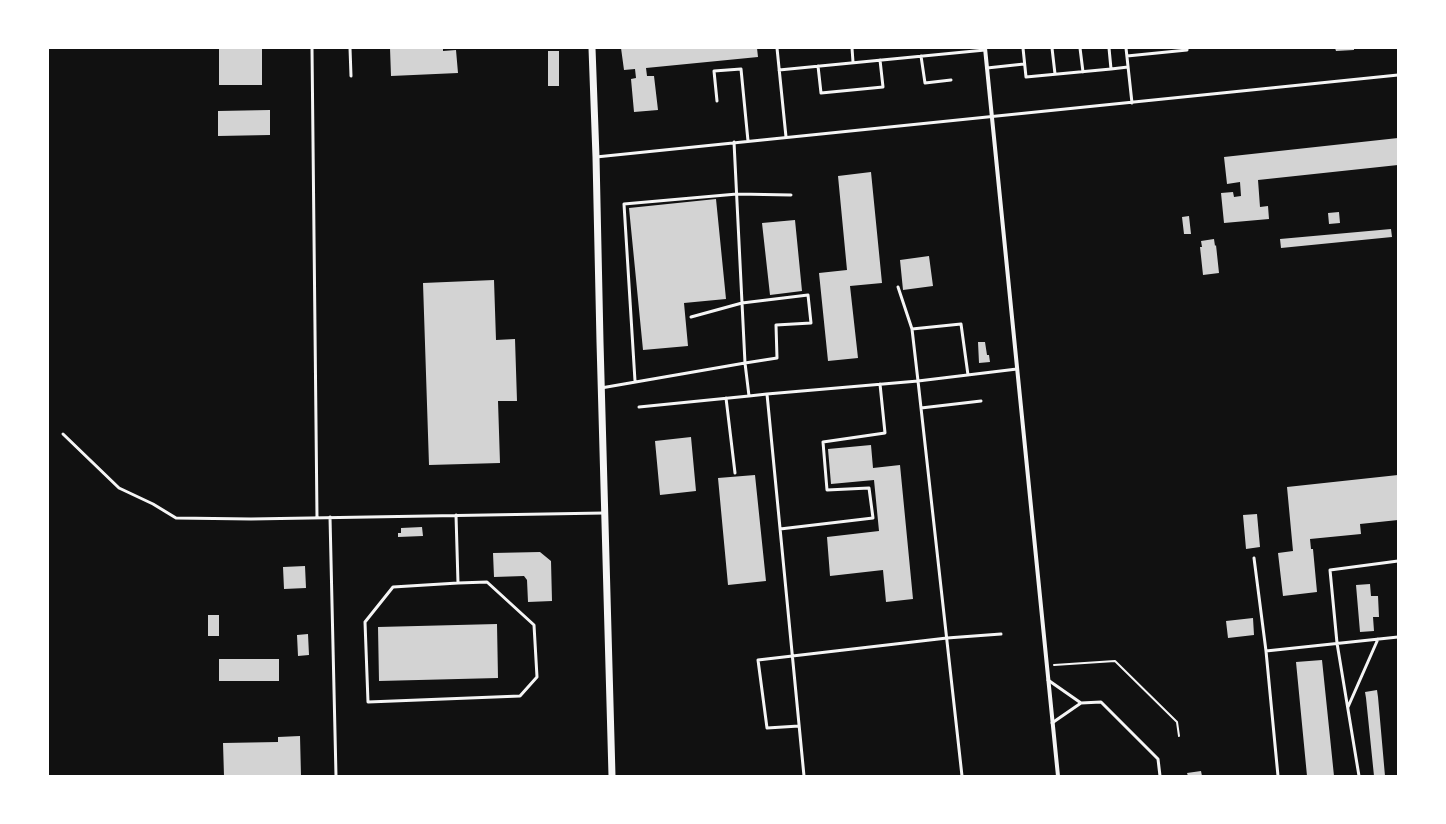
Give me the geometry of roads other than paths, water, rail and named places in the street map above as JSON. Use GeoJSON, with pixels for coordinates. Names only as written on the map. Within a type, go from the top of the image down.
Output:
{"type":"FeatureCollection","features":[{"type":"Feature","properties":{"kind":"street"},"geometry":{"type":"LineString","coordinates":[[592,48],[612,776]]}},
{"type":"Feature","properties":{"kind":"street"},"geometry":{"type":"LineString","coordinates":[[985,49],[1058,776]]}},
{"type":"Feature","properties":{"kind":"lane"},"geometry":{"type":"LineString","coordinates":[[312,48],[317,518]]}},
{"type":"Feature","properties":{"kind":"lane"},"geometry":{"type":"LineString","coordinates":[[350,48],[351,76]]}},
{"type":"Feature","properties":{"kind":"lane"},"geometry":{"type":"LineString","coordinates":[[777,48],[786,137]]}},
{"type":"Feature","properties":{"kind":"lane"},"geometry":{"type":"LineString","coordinates":[[852,48],[853,62]]}},
{"type":"Feature","properties":{"kind":"lane"},"geometry":{"type":"LineString","coordinates":[[1023,48],[1026,76],[1128,67]]}},
{"type":"Feature","properties":{"kind":"lane"},"geometry":{"type":"LineString","coordinates":[[1052,48],[1055,74]]}},
{"type":"Feature","properties":{"kind":"lane"},"geometry":{"type":"LineString","coordinates":[[1080,48],[1082,72]]}},
{"type":"Feature","properties":{"kind":"lane"},"geometry":{"type":"LineString","coordinates":[[1109,48],[1111,69]]}},
{"type":"Feature","properties":{"kind":"lane"},"geometry":{"type":"LineString","coordinates":[[1126,48],[1132,103]]}},
{"type":"Feature","properties":{"kind":"lane"},"geometry":{"type":"LineString","coordinates":[[1156,48],[1157,53]]}},
{"type":"Feature","properties":{"kind":"lane"},"geometry":{"type":"LineString","coordinates":[[1127,56],[1187,50],[1187,48]]}},
{"type":"Feature","properties":{"kind":"lane"},"geometry":{"type":"LineString","coordinates":[[780,70],[985,49]]}},
{"type":"Feature","properties":{"kind":"lane"},"geometry":{"type":"LineString","coordinates":[[921,56],[924,83],[951,80]]}},
{"type":"Feature","properties":{"kind":"lane"},"geometry":{"type":"LineString","coordinates":[[818,66],[821,93],[876,88],[883,87],[880,60]]}},
{"type":"Feature","properties":{"kind":"lane"},"geometry":{"type":"LineString","coordinates":[[987,68],[1024,64]]}},
{"type":"Feature","properties":{"kind":"lane"},"geometry":{"type":"LineString","coordinates":[[717,101],[714,71],[741,68],[748,141]]}},
{"type":"Feature","properties":{"kind":"lane"},"geometry":{"type":"LineString","coordinates":[[596,157],[1398,75]]}},
{"type":"Feature","properties":{"kind":"lane"},"geometry":{"type":"LineString","coordinates":[[734,142],[745,363],[749,396]]}},
{"type":"Feature","properties":{"kind":"lane"},"geometry":{"type":"LineString","coordinates":[[635,381],[624,204],[737,194],[791,196]]}},
{"type":"Feature","properties":{"kind":"lane"},"geometry":{"type":"LineString","coordinates":[[898,287],[912,329],[962,776]]}},
{"type":"Feature","properties":{"kind":"lane"},"geometry":{"type":"LineString","coordinates":[[601,388],[777,358],[776,325],[811,323],[808,295],[742,303],[691,317]]}},
{"type":"Feature","properties":{"kind":"lane"},"geometry":{"type":"LineString","coordinates":[[912,329],[961,324],[968,375]]}},
{"type":"Feature","properties":{"kind":"lane"},"geometry":{"type":"LineString","coordinates":[[639,407],[918,381],[1017,369]]}},
{"type":"Feature","properties":{"kind":"lane"},"geometry":{"type":"LineString","coordinates":[[780,529],[873,518],[869,488],[827,490],[823,442],[885,433],[880,384]]}},
{"type":"Feature","properties":{"kind":"lane"},"geometry":{"type":"LineString","coordinates":[[767,394],[804,776]]}},
{"type":"Feature","properties":{"kind":"lane"},"geometry":{"type":"LineString","coordinates":[[726,398],[735,473]]}},
{"type":"Feature","properties":{"kind":"lane"},"geometry":{"type":"LineString","coordinates":[[921,408],[981,401]]}},
{"type":"Feature","properties":{"kind":"lane"},"geometry":{"type":"LineString","coordinates":[[63,434],[119,488],[153,504],[176,518],[317,518],[604,513]]}},
{"type":"Feature","properties":{"kind":"lane"},"geometry":{"type":"LineString","coordinates":[[456,515],[458,583]]}},
{"type":"Feature","properties":{"kind":"lane"},"geometry":{"type":"LineString","coordinates":[[330,517],[336,776]]}},
{"type":"Feature","properties":{"kind":"lane"},"geometry":{"type":"LineString","coordinates":[[1254,558],[1266,651],[1278,776]]}},
{"type":"Feature","properties":{"kind":"lane"},"geometry":{"type":"LineString","coordinates":[[1359,776],[1337,643],[1330,570],[1398,561]]}},
{"type":"Feature","properties":{"kind":"lane"},"geometry":{"type":"LineString","coordinates":[[487,582],[534,625],[537,677],[520,696],[368,702],[364,622],[393,587],[458,583],[487,582]]}},
{"type":"Feature","properties":{"kind":"lane"},"geometry":{"type":"LineString","coordinates":[[799,726],[767,728],[758,660],[947,638],[1001,634]]}},
{"type":"Feature","properties":{"kind":"lane"},"geometry":{"type":"LineString","coordinates":[[1266,651],[1398,637]]}},
{"type":"Feature","properties":{"kind":"lane"},"geometry":{"type":"LineString","coordinates":[[1348,707],[1378,639]]}},
{"type":"Feature","properties":{"kind":"lane"},"geometry":{"type":"LineString","coordinates":[[1048,680],[1081,703]]}},
{"type":"Feature","properties":{"kind":"lane"},"geometry":{"type":"LineString","coordinates":[[1052,723],[1081,703],[1101,702],[1158,759],[1160,776]]}}]}
